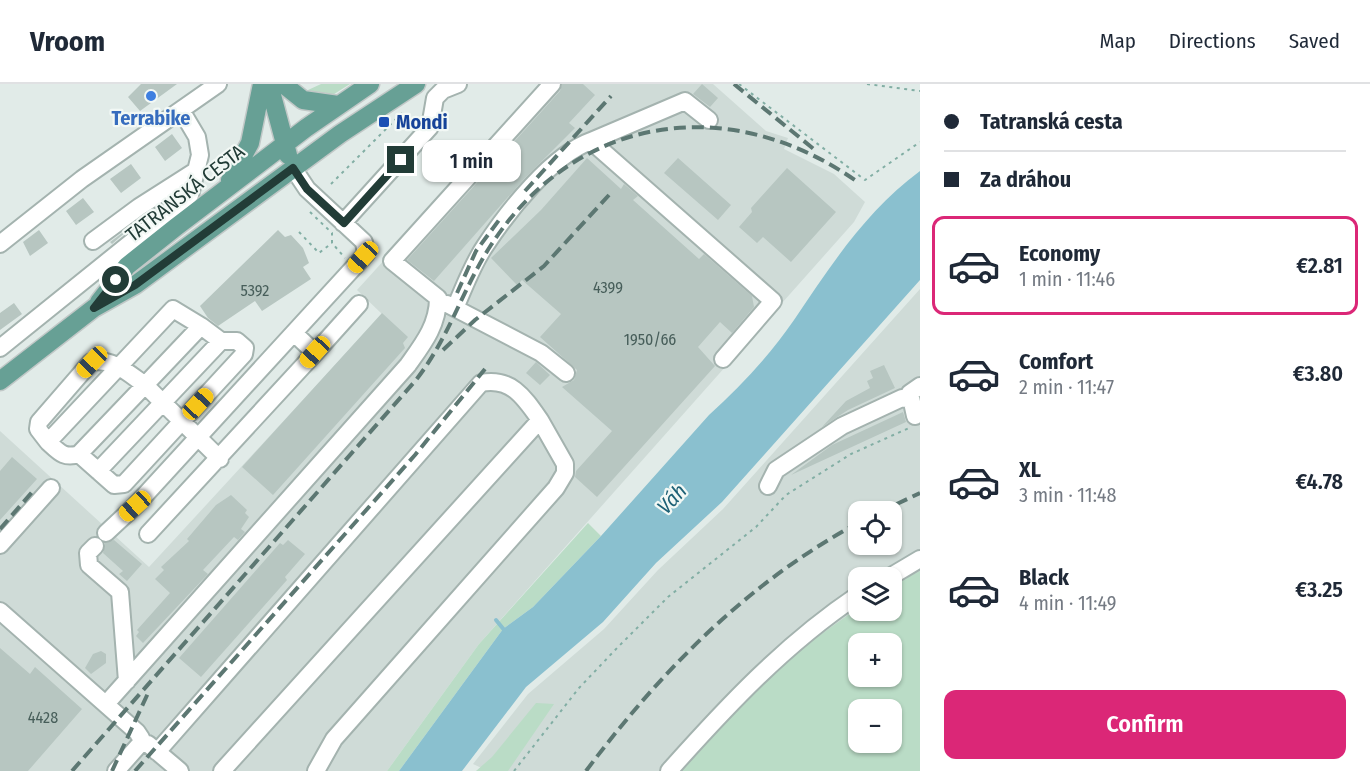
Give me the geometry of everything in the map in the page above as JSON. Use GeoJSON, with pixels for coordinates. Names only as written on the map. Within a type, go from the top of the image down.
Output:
{"type":"FeatureCollection","features":[{"type":"Feature","properties":{"kind":"main road"},"geometry":{"type":"LineString","coordinates":[[223,190],[250,143],[262,84]]}},
{"type":"Feature","properties":{"kind":"main road"},"geometry":{"type":"LineString","coordinates":[[270,84],[284,145],[293,168]]}},
{"type":"Feature","properties":{"kind":"main road"},"geometry":{"type":"LineString","coordinates":[[283,84],[303,100],[338,105]]}},
{"type":"Feature","properties":{"kind":"main road","name":"TATRANSKÁ CESTA"},"geometry":{"type":"LineString","coordinates":[[94,308],[127,267],[223,190],[370,84]]}},
{"type":"Feature","properties":{"kind":"main road","name":"TATRANSKÁ CESTA"},"geometry":{"type":"LineString","coordinates":[[0,381],[94,308],[135,285],[293,168],[363,118],[416,84]]}},
{"type":"Feature","properties":{"kind":"street"},"geometry":{"type":"LineString","coordinates":[[0,244],[82,179],[218,84]]}},
{"type":"Feature","properties":{"kind":"street"},"geometry":{"type":"LineString","coordinates":[[344,223],[430,128],[435,98],[442,90],[458,84]]}},
{"type":"Feature","properties":{"kind":"street"},"geometry":{"type":"LineString","coordinates":[[552,84],[392,261],[455,309],[541,353],[566,373]]}},
{"type":"Feature","properties":{"kind":"street"},"geometry":{"type":"LineString","coordinates":[[455,309],[484,247],[536,182],[577,146],[685,101],[709,120]]}},
{"type":"Feature","properties":{"kind":"street"},"geometry":{"type":"LineString","coordinates":[[0,348],[189,195],[200,155],[197,137],[181,110]]}},
{"type":"Feature","properties":{"kind":"street"},"geometry":{"type":"LineString","coordinates":[[591,141],[773,301],[723,359]]}},
{"type":"Feature","properties":{"kind":"street"},"geometry":{"type":"LineString","coordinates":[[108,531],[135,506],[366,254],[364,242],[307,189],[293,168]]}},
{"type":"Feature","properties":{"kind":"street"},"geometry":{"type":"LineString","coordinates":[[93,241],[139,207],[197,170]]}},
{"type":"Feature","properties":{"kind":"street"},"geometry":{"type":"LineString","coordinates":[[106,704],[408,365],[430,334],[438,313],[438,298]]}},
{"type":"Feature","properties":{"kind":"street"},"geometry":{"type":"LineString","coordinates":[[148,534],[359,304]]}},
{"type":"Feature","properties":{"kind":"street"},"geometry":{"type":"LineString","coordinates":[[48,442],[173,309],[221,341],[237,341],[245,351],[124,484],[114,485],[79,454]]}},
{"type":"Feature","properties":{"kind":"street"},"geometry":{"type":"LineString","coordinates":[[201,326],[145,385],[79,454],[69,457],[62,455],[38,429],[39,422],[56,399],[92,362],[104,360],[119,367],[145,385],[183,420],[219,459]]}},
{"type":"Feature","properties":{"kind":"street"},"geometry":{"type":"LineString","coordinates":[[294,333],[315,352]]}},
{"type":"Feature","properties":{"kind":"street"},"geometry":{"type":"LineString","coordinates":[[98,471],[221,341]]}},
{"type":"Feature","properties":{"kind":"street"},"geometry":{"type":"LineString","coordinates":[[157,752],[481,383],[493,380],[515,388],[540,420],[565,464],[565,473],[556,488],[334,740],[316,771]]}},
{"type":"Feature","properties":{"kind":"street"},"geometry":{"type":"LineString","coordinates":[[768,486],[776,470],[842,426],[902,398],[915,400]]}},
{"type":"Feature","properties":{"kind":"street"},"geometry":{"type":"LineString","coordinates":[[222,771],[540,420]]}},
{"type":"Feature","properties":{"kind":"street"},"geometry":{"type":"LineString","coordinates":[[0,545],[51,488]]}},
{"type":"Feature","properties":{"kind":"street"},"geometry":{"type":"LineString","coordinates":[[95,546],[88,553],[88,566],[120,592],[127,681]]}},
{"type":"Feature","properties":{"kind":"street"},"geometry":{"type":"LineString","coordinates":[[902,570],[920,559]]}},
{"type":"Feature","properties":{"kind":"street"},"geometry":{"type":"LineString","coordinates":[[669,771],[725,708],[787,648],[848,603]]}},
{"type":"Feature","properties":{"kind":"street"},"geometry":{"type":"LineString","coordinates":[[0,611],[180,771]]}},
{"type":"Feature","properties":{"kind":"street"},"geometry":{"type":"LineString","coordinates":[[116,771],[140,744],[141,738]]}},
{"type":"Feature","properties":{"kind":"path"},"geometry":{"type":"LineString","coordinates":[[739,84],[865,180],[920,142]]}},
{"type":"Feature","properties":{"kind":"path"},"geometry":{"type":"LineString","coordinates":[[867,84],[920,92]]}},
{"type":"Feature","properties":{"kind":"path"},"geometry":{"type":"LineString","coordinates":[[331,184],[405,112]]}},
{"type":"Feature","properties":{"kind":"path"},"geometry":{"type":"LineString","coordinates":[[299,232],[319,253],[332,243]]}},
{"type":"Feature","properties":{"kind":"path"},"geometry":{"type":"LineString","coordinates":[[514,771],[579,688],[669,597],[756,527],[786,495],[850,454],[913,426],[915,400]]}},
{"type":"Feature","properties":{"kind":"shaded area"},"geometry":{"type":"Polygon","coordinates":[[[544,84],[713,84],[766,131],[788,138],[784,149],[834,174],[865,202],[854,222],[479,644],[387,771],[0,771],[0,431],[149,567],[382,314],[357,290],[544,84]]]}},
{"type":"Feature","properties":{"kind":"shaded area"},"geometry":{"type":"Polygon","coordinates":[[[920,289],[920,580],[902,589],[902,567],[848,567],[848,619],[679,771],[488,771],[473,764],[528,694],[604,629],[658,570],[723,509],[920,289]]]}},
{"type":"Feature","properties":{"kind":"green space"},"geometry":{"type":"Polygon","coordinates":[[[321,84],[350,84],[331,96],[306,96],[308,90],[321,84]]]}},
{"type":"Feature","properties":{"kind":"green space"},"geometry":{"type":"Polygon","coordinates":[[[588,523],[601,536],[533,607],[503,629],[399,771],[387,771],[479,644],[588,523]]]}},
{"type":"Feature","properties":{"kind":"green space"},"geometry":{"type":"Polygon","coordinates":[[[920,571],[920,771],[671,771],[771,670],[848,615],[848,621],[902,621],[902,580],[920,571]]]}},
{"type":"Feature","properties":{"kind":"green space"},"geometry":{"type":"Polygon","coordinates":[[[536,703],[554,704],[508,771],[476,771],[492,757],[536,703]]]}},
{"type":"Feature","properties":{"kind":"water","name":"Váh"},"geometry":{"type":"Polygon","coordinates":[[[920,171],[920,280],[722,502],[656,563],[603,622],[526,687],[462,771],[399,771],[503,629],[533,607],[601,536],[709,415],[754,370],[785,333],[836,259],[866,221],[900,187],[920,171]]]}},
{"type":"Feature","properties":{"kind":"building"},"geometry":{"type":"Polygon","coordinates":[[[141,84],[177,84],[140,111],[128,97],[141,84]]]}},
{"type":"Feature","properties":{"kind":"building"},"geometry":{"type":"Polygon","coordinates":[[[562,84],[583,84],[595,95],[569,123],[575,128],[524,179],[434,281],[407,260],[560,91],[562,84]]]}},
{"type":"Feature","properties":{"kind":"building"},"geometry":{"type":"Polygon","coordinates":[[[702,84],[718,98],[710,107],[693,94],[702,84]]]}},
{"type":"Feature","properties":{"kind":"building"},"geometry":{"type":"Polygon","coordinates":[[[172,134],[182,148],[165,161],[155,147],[172,134]]]}},
{"type":"Feature","properties":{"kind":"building"},"geometry":{"type":"Polygon","coordinates":[[[587,158],[621,189],[624,184],[638,196],[633,200],[699,259],[704,254],[752,296],[754,307],[732,333],[720,322],[698,347],[715,366],[597,497],[575,477],[576,471],[612,431],[562,387],[574,380],[577,370],[540,337],[561,314],[522,280],[517,285],[491,258],[541,210],[587,158]]]}},
{"type":"Feature","properties":{"kind":"building"},"geometry":{"type":"Polygon","coordinates":[[[678,158],[731,205],[718,220],[664,173],[678,158]]]}},
{"type":"Feature","properties":{"kind":"building"},"geometry":{"type":"Polygon","coordinates":[[[131,164],[141,178],[121,193],[110,179],[131,164]]]}},
{"type":"Feature","properties":{"kind":"building"},"geometry":{"type":"Polygon","coordinates":[[[787,168],[836,212],[791,262],[763,237],[757,243],[739,227],[752,212],[751,208],[787,168]]]}},
{"type":"Feature","properties":{"kind":"building"},"geometry":{"type":"Polygon","coordinates":[[[83,198],[94,212],[76,225],[66,211],[83,198]]]}},
{"type":"Feature","properties":{"kind":"building"},"geometry":{"type":"Polygon","coordinates":[[[142,218],[112,244],[110,242],[142,218]]]}},
{"type":"Feature","properties":{"kind":"building"},"geometry":{"type":"Polygon","coordinates":[[[39,230],[48,243],[30,256],[23,242],[39,230]]]}},
{"type":"Feature","properties":{"kind":"building"},"geometry":{"type":"Polygon","coordinates":[[[278,230],[285,237],[291,235],[303,248],[309,263],[303,267],[311,279],[262,311],[255,301],[218,326],[208,318],[200,306],[278,230]]]}},
{"type":"Feature","properties":{"kind":"building"},"geometry":{"type":"Polygon","coordinates":[[[14,303],[22,314],[0,330],[0,313],[14,303]]]}},
{"type":"Feature","properties":{"kind":"building"},"geometry":{"type":"Polygon","coordinates":[[[382,313],[408,337],[403,343],[405,348],[273,495],[242,467],[382,313]]]}},
{"type":"Feature","properties":{"kind":"building"},"geometry":{"type":"Polygon","coordinates":[[[536,362],[550,375],[540,385],[526,373],[536,362]]]}},
{"type":"Feature","properties":{"kind":"building"},"geometry":{"type":"Polygon","coordinates":[[[884,365],[895,388],[848,410],[822,427],[846,401],[870,388],[867,381],[873,378],[870,371],[884,365]]]}},
{"type":"Feature","properties":{"kind":"building"},"geometry":{"type":"Polygon","coordinates":[[[903,412],[906,422],[791,475],[832,445],[903,412]]]}},
{"type":"Feature","properties":{"kind":"building"},"geometry":{"type":"Polygon","coordinates":[[[12,457],[37,479],[0,520],[0,471],[12,457]]]}},
{"type":"Feature","properties":{"kind":"building"},"geometry":{"type":"Polygon","coordinates":[[[231,495],[247,510],[245,513],[249,517],[241,529],[245,532],[238,540],[234,537],[203,570],[208,574],[143,643],[136,636],[139,632],[137,630],[170,593],[155,579],[164,570],[161,567],[189,541],[187,539],[216,505],[231,495]]]}},
{"type":"Feature","properties":{"kind":"building"},"geometry":{"type":"Polygon","coordinates":[[[114,540],[142,564],[127,581],[119,574],[123,571],[103,553],[105,543],[114,540]]]}},
{"type":"Feature","properties":{"kind":"building"},"geometry":{"type":"Polygon","coordinates":[[[288,540],[305,554],[285,577],[287,580],[201,677],[179,658],[280,543],[283,545],[288,540]]]}},
{"type":"Feature","properties":{"kind":"building"},"geometry":{"type":"Polygon","coordinates":[[[0,648],[30,674],[35,667],[82,709],[28,771],[0,771],[0,648]]]}},
{"type":"Feature","properties":{"kind":"building"},"geometry":{"type":"Polygon","coordinates":[[[101,651],[106,654],[106,663],[91,674],[85,668],[93,654],[101,651]]]}},
{"type":"Feature","properties":{"kind":"waterway"},"geometry":{"type":"LineString","coordinates":[[496,620],[505,631]]}},
{"type":"Feature","properties":{"kind":"railway"},"geometry":{"type":"LineString","coordinates":[[734,84],[815,150]]}},
{"type":"Feature","properties":{"kind":"railway"},"geometry":{"type":"LineString","coordinates":[[525,191],[611,96]]}},
{"type":"Feature","properties":{"kind":"railway"},"geometry":{"type":"LineString","coordinates":[[72,771],[416,380],[438,347],[491,245],[527,200],[567,166],[612,143],[660,130],[710,128],[760,136],[810,154],[859,183]]}},
{"type":"Feature","properties":{"kind":"railway"},"geometry":{"type":"LineString","coordinates":[[443,350],[475,320],[544,266],[609,195]]}},
{"type":"Feature","properties":{"kind":"railway"},"geometry":{"type":"LineString","coordinates":[[457,293],[476,251],[502,216]]}},
{"type":"Feature","properties":{"kind":"railway"},"geometry":{"type":"LineString","coordinates":[[135,771],[415,455],[485,369]]}},
{"type":"Feature","properties":{"kind":"railway"},"geometry":{"type":"LineString","coordinates":[[0,529],[33,491]]}},
{"type":"Feature","properties":{"kind":"railway"},"geometry":{"type":"LineString","coordinates":[[902,502],[920,493]]}},
{"type":"Feature","properties":{"kind":"railway"},"geometry":{"type":"LineString","coordinates":[[586,771],[645,698],[708,632],[779,573],[848,529]]}},
{"type":"Feature","properties":{"kind":"railway"},"geometry":{"type":"LineString","coordinates":[[112,771],[149,691]]}},
{"type":"Feature","properties":{"kind":"place","name":"Terrabike"},"geometry":{"type":"Point","coordinates":[151,96]}},
{"type":"Feature","properties":{"kind":"place","name":"Mondi"},"geometry":{"type":"Point","coordinates":[384,122]}},
{"type":"Feature","properties":{"kind":"route"},"geometry":{"type":"LineString","coordinates":[[116,280],[94,308],[135,285],[293,168],[307,189],[344,223],[401,160]]}}]}
